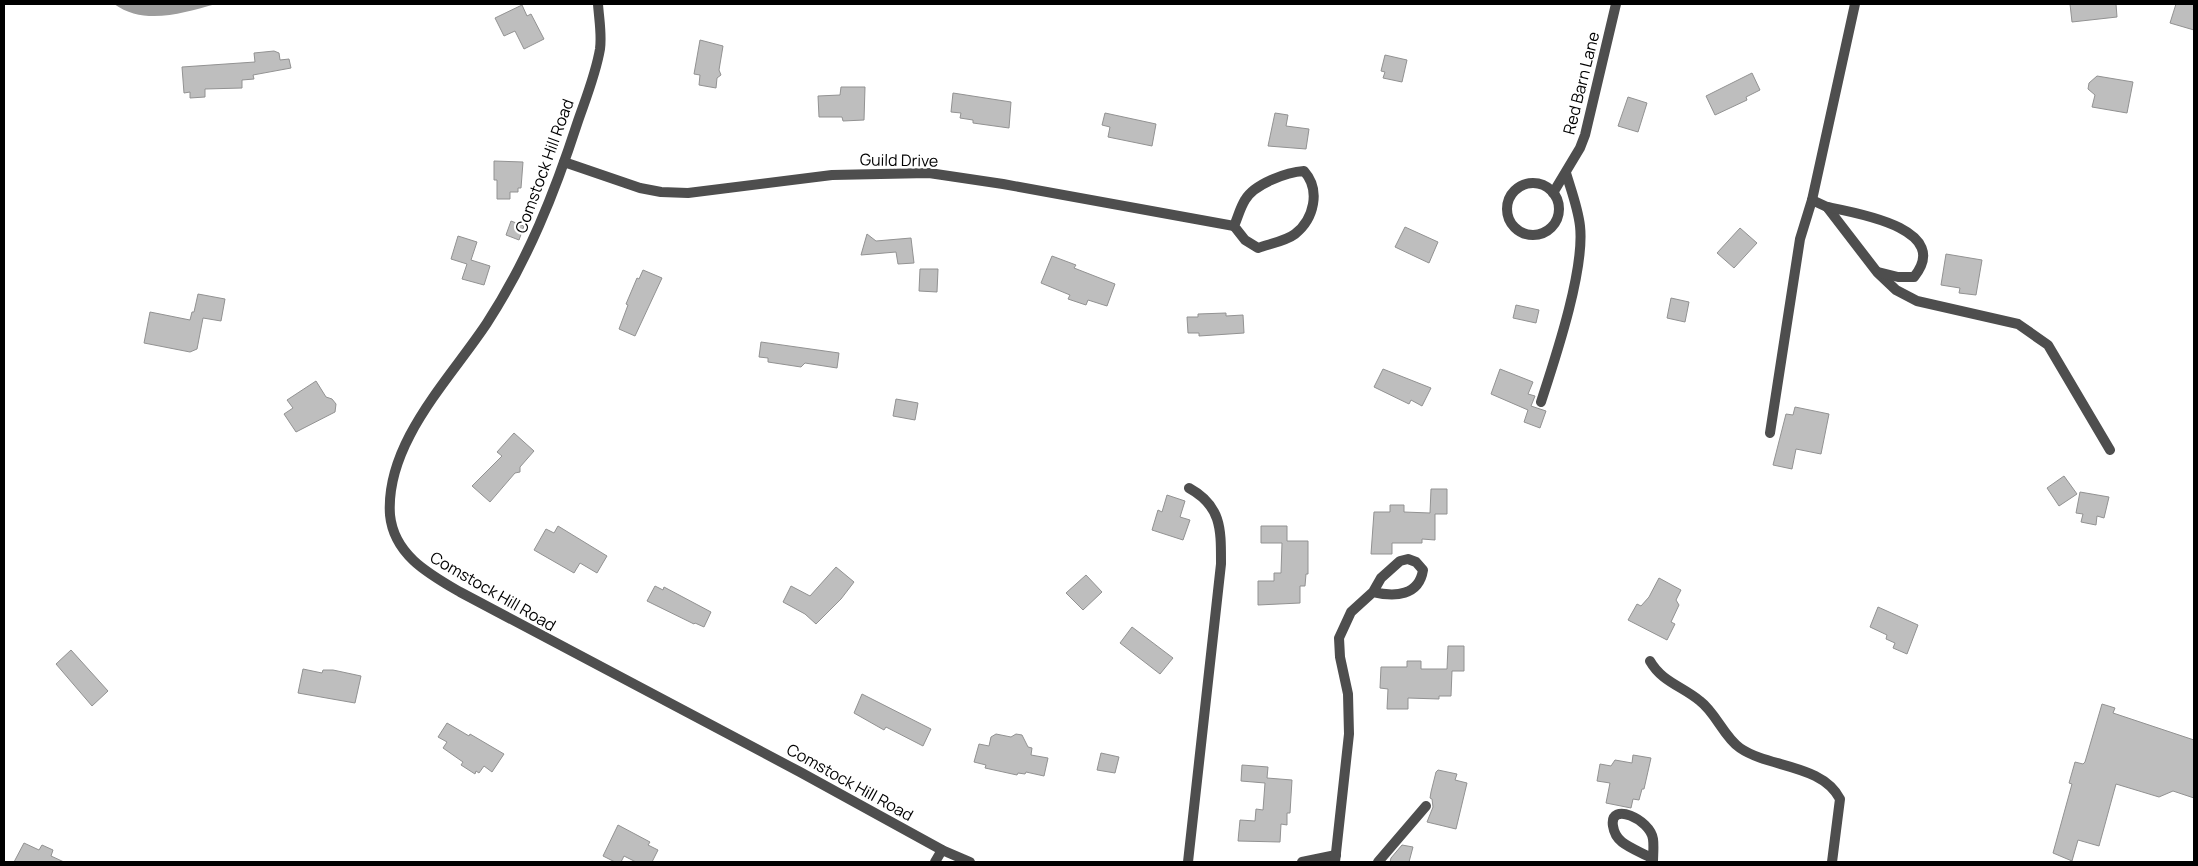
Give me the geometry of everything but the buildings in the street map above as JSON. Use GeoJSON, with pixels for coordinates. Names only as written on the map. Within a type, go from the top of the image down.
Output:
{"type":"FeatureCollection","features":[{"type":"Feature","properties":{"kind":"street","name":"Comstock Hill Road"},"geometry":{"type":"LineString","coordinates":[[598,4],[600,50],[564,162],[540,224],[514,279],[486,324],[429,403],[403,451],[393,482],[390,510],[392,523],[400,546],[413,562],[456,590],[800,772],[942,850],[970,862]]}},
{"type":"Feature","properties":{"kind":"street","name":"Red Barn Lane"},"geometry":{"type":"LineString","coordinates":[[1553,193],[1580,148],[1585,135],[1616,4]]}},
{"type":"Feature","properties":{"kind":"street"},"geometry":{"type":"LineString","coordinates":[[1770,433],[1800,240],[1812,200],[1855,4]]}},
{"type":"Feature","properties":{"kind":"street","name":"Guild Drive"},"geometry":{"type":"LineString","coordinates":[[564,162],[640,188],[661,192],[688,193],[832,175],[929,173],[1003,184],[1234,226]]}},
{"type":"Feature","properties":{"kind":"street"},"geometry":{"type":"LineString","coordinates":[[1304,171],[1311,179],[1314,203],[1307,222],[1294,235],[1258,248],[1245,240],[1234,226],[1246,198],[1266,183],[1289,172],[1304,171]]}},
{"type":"Feature","properties":{"kind":"street"},"geometry":{"type":"LineString","coordinates":[[1541,402],[1554,362],[1572,292],[1580,243],[1580,224],[1566,173]]}},
{"type":"Feature","properties":{"kind":"street"},"geometry":{"type":"LineString","coordinates":[[1539,184],[1553,193],[1559,208],[1554,223],[1549,229],[1542,233],[1526,234],[1512,225],[1507,208],[1509,199],[1521,186],[1539,184]]}},
{"type":"Feature","properties":{"kind":"street"},"geometry":{"type":"LineString","coordinates":[[1812,200],[1827,206],[1871,216],[1904,230],[1920,242],[1925,254],[1922,267],[1914,277],[1898,277],[1877,272]]}},
{"type":"Feature","properties":{"kind":"street"},"geometry":{"type":"LineString","coordinates":[[1827,206],[1877,272],[1896,290],[1917,300],[2018,324],[2048,345],[2110,450]]}},
{"type":"Feature","properties":{"kind":"street"},"geometry":{"type":"LineString","coordinates":[[1188,488],[1208,501],[1215,510],[1221,538],[1222,564],[1188,862]]}},
{"type":"Feature","properties":{"kind":"street"},"geometry":{"type":"LineString","coordinates":[[1302,862],[1336,858],[1349,734],[1348,694],[1340,657],[1339,638],[1351,612],[1374,592],[1381,578],[1400,561],[1408,559],[1416,562],[1423,570],[1422,581],[1411,591],[1388,596],[1374,592]]}},
{"type":"Feature","properties":{"kind":"street"},"geometry":{"type":"LineString","coordinates":[[1650,661],[1665,680],[1700,700],[1739,748],[1816,777],[1836,792],[1840,800],[1832,862]]}},
{"type":"Feature","properties":{"kind":"street"},"geometry":{"type":"LineString","coordinates":[[1378,862],[1426,806]]}},
{"type":"Feature","properties":{"kind":"street"},"geometry":{"type":"LineString","coordinates":[[1621,813],[1630,815],[1646,824],[1653,838],[1653,860],[1622,842],[1615,834],[1612,820],[1615,816],[1621,813]]}},
{"type":"Feature","properties":{"kind":"street"},"geometry":{"type":"LineString","coordinates":[[935,862],[942,850]]}},
{"type":"Feature","properties":{"kind":"shaded area"},"geometry":{"type":"Polygon","coordinates":[[[114,4],[216,4],[177,14],[151,16],[138,15],[114,4]]]}}]}
